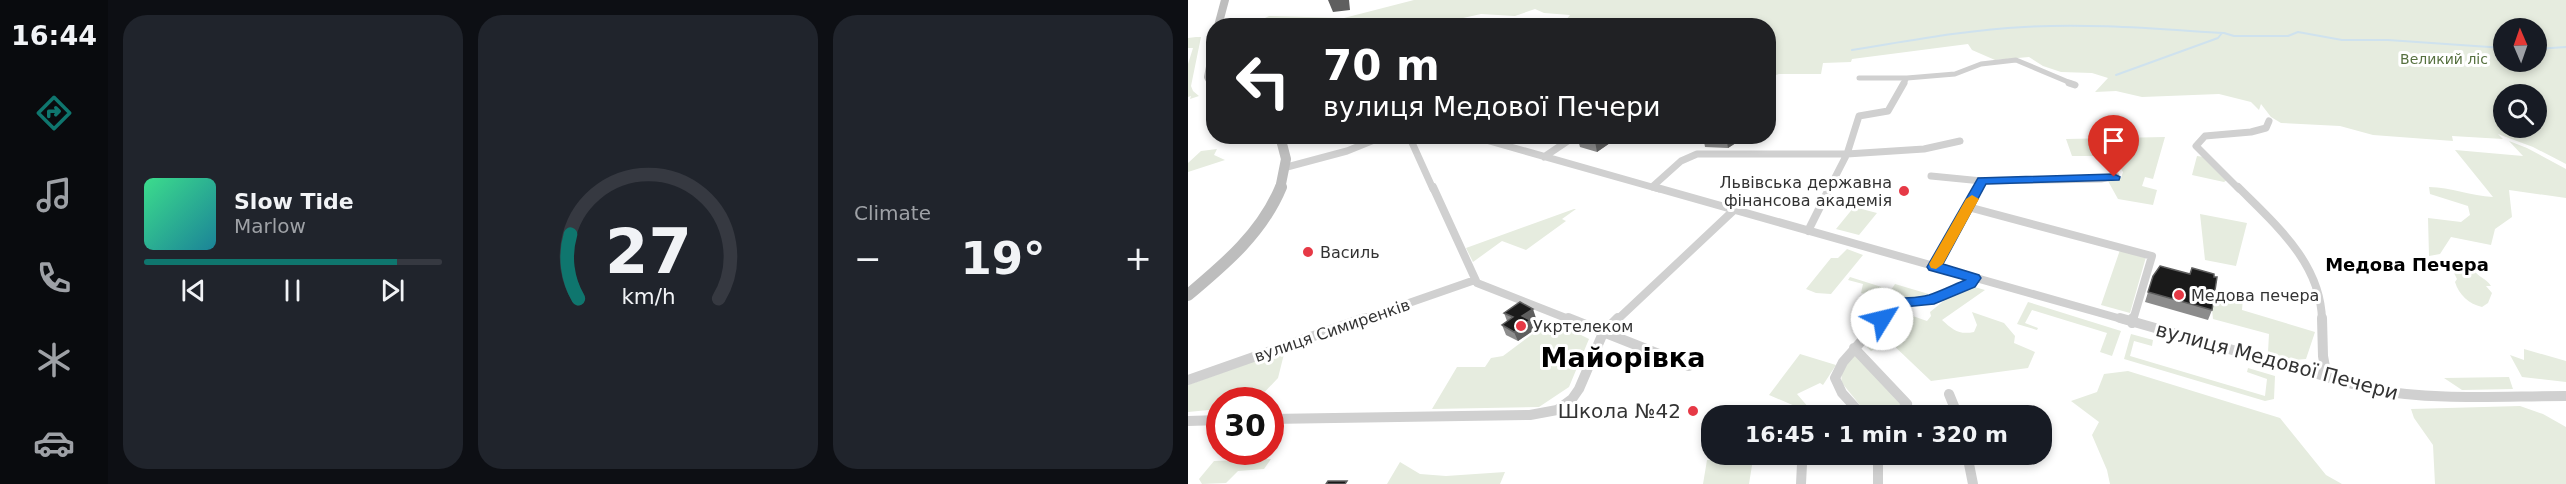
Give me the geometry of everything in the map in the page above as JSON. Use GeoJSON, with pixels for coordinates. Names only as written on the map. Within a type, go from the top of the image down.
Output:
{"type":"FeatureCollection","features":[{"type":"Feature","properties":{"kind":"main road"},"geometry":{"type":"LineString","coordinates":[[1220,18],[1225,0]]}},
{"type":"Feature","properties":{"kind":"main road"},"geometry":{"type":"LineString","coordinates":[[1188,295],[1221,267],[1259,226],[1279,193],[1287,167],[1283,144]]}},
{"type":"Feature","properties":{"kind":"street"},"geometry":{"type":"LineString","coordinates":[[1859,78],[1907,78],[1955,74],[1981,64],[2016,60],[2075,85]]}},
{"type":"Feature","properties":{"kind":"street"},"geometry":{"type":"LineString","coordinates":[[1808,231],[1847,154],[1859,116],[1888,111],[1907,78]]}},
{"type":"Feature","properties":{"kind":"street"},"geometry":{"type":"LineString","coordinates":[[2269,121],[2266,128],[2252,132],[2205,136],[2196,146],[2289,238],[2302,257],[2322,303],[2323,356],[2327,378]]}},
{"type":"Feature","properties":{"kind":"street"},"geometry":{"type":"LineString","coordinates":[[1652,187],[1681,161],[1696,154],[1847,154],[1924,149],[1960,141]]}},
{"type":"Feature","properties":{"kind":"street"},"geometry":{"type":"LineString","coordinates":[[1287,167],[1364,144]]}},
{"type":"Feature","properties":{"kind":"street"},"geometry":{"type":"LineString","coordinates":[[1413,144],[1477,283],[1689,366]]}},
{"type":"Feature","properties":{"kind":"street","name":"вулиця Медової Печери"},"geometry":{"type":"LineString","coordinates":[[1501,144],[2327,378],[2396,394],[2444,398],[2566,396]]}},
{"type":"Feature","properties":{"kind":"street"},"geometry":{"type":"LineString","coordinates":[[1544,156],[1563,144]]}},
{"type":"Feature","properties":{"kind":"street"},"geometry":{"type":"LineString","coordinates":[[1931,176],[1982,181],[2101,179],[2116,176]]}},
{"type":"Feature","properties":{"kind":"street"},"geometry":{"type":"LineString","coordinates":[[1934,267],[1982,181]]}},
{"type":"Feature","properties":{"kind":"street","name":"вулиця Медової Печери"},"geometry":{"type":"LineString","coordinates":[[1968,207],[2152,256],[2132,322]]}},
{"type":"Feature","properties":{"kind":"street"},"geometry":{"type":"LineString","coordinates":[[1284,419],[1530,414],[1557,410],[1572,399],[1579,389],[1603,333],[1734,210]]}},
{"type":"Feature","properties":{"kind":"street"},"geometry":{"type":"LineString","coordinates":[[1854,405],[1838,387],[1835,379],[1836,372],[1854,348],[1898,302],[1929,300],[1970,283],[1973,278]]}},
{"type":"Feature","properties":{"kind":"street","name":"вулиця Симиренків"},"geometry":{"type":"LineString","coordinates":[[1188,380],[1475,280]]}},
{"type":"Feature","properties":{"kind":"street"},"geometry":{"type":"LineString","coordinates":[[1854,348],[1906,405]]}},
{"type":"Feature","properties":{"kind":"street"},"geometry":{"type":"LineString","coordinates":[[1948,394],[1953,405]]}},
{"type":"Feature","properties":{"kind":"street"},"geometry":{"type":"LineString","coordinates":[[1188,421],[1206,420]]}},
{"type":"Feature","properties":{"kind":"street"},"geometry":{"type":"LineString","coordinates":[[1801,484],[1802,465]]}},
{"type":"Feature","properties":{"kind":"street"},"geometry":{"type":"LineString","coordinates":[[1878,465],[1878,484]]}},
{"type":"Feature","properties":{"kind":"street"},"geometry":{"type":"LineString","coordinates":[[1969,465],[1973,484]]}},
{"type":"Feature","properties":{"kind":"green space","name":"Великий ліс"},"geometry":{"type":"Polygon","coordinates":[[[1414,0],[2566,0],[2566,164],[2533,147],[2509,138],[2547,138],[2547,84],[2493,84],[2493,138],[2503,139],[2452,136],[2453,141],[2373,135],[2340,126],[2281,123],[2271,117],[2261,104],[2259,110],[2251,102],[2219,94],[2142,97],[2116,91],[2095,92],[2108,78],[2092,73],[2061,72],[2043,66],[2029,57],[1995,60],[1972,50],[1968,44],[1852,59],[1851,62],[1823,63],[1821,74],[1776,75],[1776,18],[1568,18],[1570,15],[1544,13],[1535,9],[1515,16],[1481,14],[1463,18],[1344,18],[1414,0]]]}},
{"type":"Feature","properties":{"kind":"green space","name":"Великий ліс"},"geometry":{"type":"Polygon","coordinates":[[[1269,16],[1344,18],[1305,18],[1265,18],[1269,16]]]}},
{"type":"Feature","properties":{"kind":"green space"},"geometry":{"type":"Polygon","coordinates":[[[1201,37],[1191,86],[1199,96],[1190,99],[1191,96],[1188,97],[1188,64],[1193,48],[1188,48],[1188,38],[1201,37]]]}},
{"type":"Feature","properties":{"kind":"green space"},"geometry":{"type":"Polygon","coordinates":[[[2165,137],[2153,179],[2145,177],[2142,186],[2157,190],[2153,205],[2118,199],[2108,181],[2121,178],[2123,172],[2113,156],[2072,156],[2066,139],[2165,137]]]}},
{"type":"Feature","properties":{"kind":"green space"},"geometry":{"type":"Polygon","coordinates":[[[2509,141],[2566,169],[2566,198],[2509,190],[2512,217],[2495,229],[2491,245],[2451,237],[2440,254],[2429,256],[2428,218],[2461,222],[2470,215],[2468,206],[2430,194],[2429,187],[2493,197],[2455,150],[2523,156],[2509,141]]]}},
{"type":"Feature","properties":{"kind":"green space"},"geometry":{"type":"Polygon","coordinates":[[[1217,149],[1214,155],[1225,160],[1188,172],[1188,163],[1201,151],[1217,149]]]}},
{"type":"Feature","properties":{"kind":"green space"},"geometry":{"type":"Polygon","coordinates":[[[2197,156],[2204,157],[2227,180],[2224,182],[2192,175],[2197,156]]]}},
{"type":"Feature","properties":{"kind":"green space"},"geometry":{"type":"Polygon","coordinates":[[[1854,207],[1877,213],[1859,235],[1836,229],[1854,207]]]}},
{"type":"Feature","properties":{"kind":"green space"},"geometry":{"type":"Polygon","coordinates":[[[1576,209],[1562,219],[1566,221],[1526,250],[1502,241],[1473,262],[1466,248],[1576,209]]]}},
{"type":"Feature","properties":{"kind":"green space"},"geometry":{"type":"Polygon","coordinates":[[[2200,214],[2247,223],[2236,266],[2205,260],[2200,214]]]}},
{"type":"Feature","properties":{"kind":"green space"},"geometry":{"type":"Polygon","coordinates":[[[1847,249],[1863,255],[1831,294],[1816,293],[1806,289],[1831,258],[1838,258],[1847,249]]]}},
{"type":"Feature","properties":{"kind":"green space"},"geometry":{"type":"Polygon","coordinates":[[[2120,250],[2146,257],[2130,313],[2101,305],[2120,250]]]}},
{"type":"Feature","properties":{"kind":"green space"},"geometry":{"type":"Polygon","coordinates":[[[2452,269],[2474,270],[2489,283],[2491,286],[2486,286],[2492,293],[2488,303],[2482,307],[2465,298],[2455,282],[2457,279],[2452,269]]]}},
{"type":"Feature","properties":{"kind":"green space"},"geometry":{"type":"Polygon","coordinates":[[[1850,277],[1891,290],[1895,284],[1932,295],[1895,299],[1890,302],[1861,293],[1863,284],[1848,280],[1850,277]]]}},
{"type":"Feature","properties":{"kind":"green space"},"geometry":{"type":"Polygon","coordinates":[[[1971,286],[1985,290],[1942,320],[1953,329],[1964,333],[1974,332],[1977,325],[1972,312],[2004,323],[2015,336],[2014,343],[2035,352],[2028,368],[1931,381],[1890,342],[1871,351],[1867,347],[1910,315],[1927,321],[1931,316],[1930,312],[1946,299],[1971,286]]]}},
{"type":"Feature","properties":{"kind":"green space"},"geometry":{"type":"Polygon","coordinates":[[[2216,289],[2243,297],[2242,310],[2315,332],[2306,359],[2294,360],[2268,352],[2269,334],[2213,319],[2212,309],[2216,289]]]}},
{"type":"Feature","properties":{"kind":"green space"},"geometry":{"type":"Polygon","coordinates":[[[2028,302],[2121,331],[2112,356],[2100,352],[2107,333],[2032,310],[2025,323],[2038,328],[2037,330],[2017,324],[2028,302]]]}},
{"type":"Feature","properties":{"kind":"green space"},"geometry":{"type":"Polygon","coordinates":[[[1551,320],[1589,339],[1569,387],[1539,407],[1432,409],[1457,367],[1485,367],[1491,358],[1503,356],[1551,320]]]}},
{"type":"Feature","properties":{"kind":"green space"},"geometry":{"type":"Polygon","coordinates":[[[2131,334],[2153,340],[2152,346],[2134,341],[2130,356],[2265,396],[2267,379],[2247,372],[2248,368],[2275,376],[2274,399],[2265,401],[2124,359],[2131,334]]]}},
{"type":"Feature","properties":{"kind":"green space"},"geometry":{"type":"Polygon","coordinates":[[[2524,349],[2566,361],[2566,382],[2522,377],[2510,355],[2524,360],[2524,349]]]}},
{"type":"Feature","properties":{"kind":"green space"},"geometry":{"type":"Polygon","coordinates":[[[1285,350],[1278,378],[1269,387],[1206,387],[1206,410],[1188,412],[1188,385],[1285,350]]]}},
{"type":"Feature","properties":{"kind":"green space"},"geometry":{"type":"Polygon","coordinates":[[[1855,351],[1906,404],[1860,405],[1842,383],[1841,378],[1847,362],[1855,351]]]}},
{"type":"Feature","properties":{"kind":"green space"},"geometry":{"type":"Polygon","coordinates":[[[1800,354],[1836,365],[1823,385],[1820,383],[1797,394],[1806,405],[1793,405],[1769,395],[1800,354]]]}},
{"type":"Feature","properties":{"kind":"green space"},"geometry":{"type":"Polygon","coordinates":[[[2128,371],[2280,418],[2326,475],[2342,484],[2110,484],[2107,470],[2092,435],[2099,422],[2071,401],[2097,392],[2104,374],[2128,371]]]}},
{"type":"Feature","properties":{"kind":"green space"},"geometry":{"type":"Polygon","coordinates":[[[2509,377],[2513,389],[2462,390],[2444,378],[2509,377]]]}},
{"type":"Feature","properties":{"kind":"green space"},"geometry":{"type":"Polygon","coordinates":[[[2520,406],[2543,414],[2566,427],[2566,484],[2435,484],[2433,445],[2414,418],[2411,409],[2520,406]]]}},
{"type":"Feature","properties":{"kind":"green space"},"geometry":{"type":"Polygon","coordinates":[[[1400,462],[1420,474],[1446,476],[1505,472],[1500,484],[1387,484],[1400,462]]]}},
{"type":"Feature","properties":{"kind":"green space"},"geometry":{"type":"Polygon","coordinates":[[[1211,465],[1267,465],[1264,469],[1238,471],[1226,483],[1202,484],[1199,479],[1211,465]]]}},
{"type":"Feature","properties":{"kind":"green space"},"geometry":{"type":"Polygon","coordinates":[[[1706,465],[1752,465],[1749,484],[1703,484],[1706,465]]]}},
{"type":"Feature","properties":{"kind":"building","name":"Медова печера"},"geometry":{"type":"Polygon","coordinates":[[[2160,266],[2190,274],[2192,268],[2214,274],[2214,277],[2217,277],[2212,310],[2148,292],[2153,276],[2160,266]]]}},
{"type":"Feature","properties":{"kind":"building"},"geometry":{"type":"Polygon","coordinates":[[[1520,302],[1533,309],[1522,316],[1530,320],[1514,332],[1502,325],[1513,317],[1504,313],[1520,302]]]}},
{"type":"Feature","properties":{"kind":"building"},"geometry":{"type":"Polygon","coordinates":[[[1328,481],[1347,481],[1345,484],[1326,484],[1328,481]]]}},
{"type":"Feature","properties":{"kind":"waterway"},"geometry":{"type":"LineString","coordinates":[[1852,50],[1981,31],[2074,26],[2224,33],[2234,36],[2288,36],[2298,32],[2342,40],[2388,40],[2493,47]]}},
{"type":"Feature","properties":{"kind":"waterway"},"geometry":{"type":"LineString","coordinates":[[2116,75],[2218,38],[2222,33]]}},
{"type":"Feature","properties":{"kind":"waterway"},"geometry":{"type":"LineString","coordinates":[[2547,48],[2566,47]]}},
{"type":"Feature","properties":{"kind":"slow traffic"},"geometry":{"type":"LineString","coordinates":[[1936,264],[1972,199]]}},
{"type":"Feature","properties":{"kind":"place","name":"Львівська державна фінансова академія"},"geometry":{"type":"Point","coordinates":[1904,191]}},
{"type":"Feature","properties":{"kind":"place","name":"Василь"},"geometry":{"type":"Point","coordinates":[1308,252]}},
{"type":"Feature","properties":{"kind":"place","name":"Медова печера"},"geometry":{"type":"Point","coordinates":[2179,295]}},
{"type":"Feature","properties":{"kind":"place","name":"Укртелеком"},"geometry":{"type":"Point","coordinates":[1521,326]}},
{"type":"Feature","properties":{"kind":"place","name":"Школа №42"},"geometry":{"type":"Point","coordinates":[1693,411]}},
{"type":"Feature","properties":{"kind":"district","name":"Медова Печера"},"geometry":{"type":"Point","coordinates":[2407,265]}},
{"type":"Feature","properties":{"kind":"district","name":"Майорівка"},"geometry":{"type":"Point","coordinates":[1623,358]}},
{"type":"Feature","properties":{"kind":"route"},"geometry":{"type":"LineString","coordinates":[[1882,319],[1898,302],[1929,300],[1970,283],[1973,278],[1934,267],[1982,181],[2114,177]]}}]}
